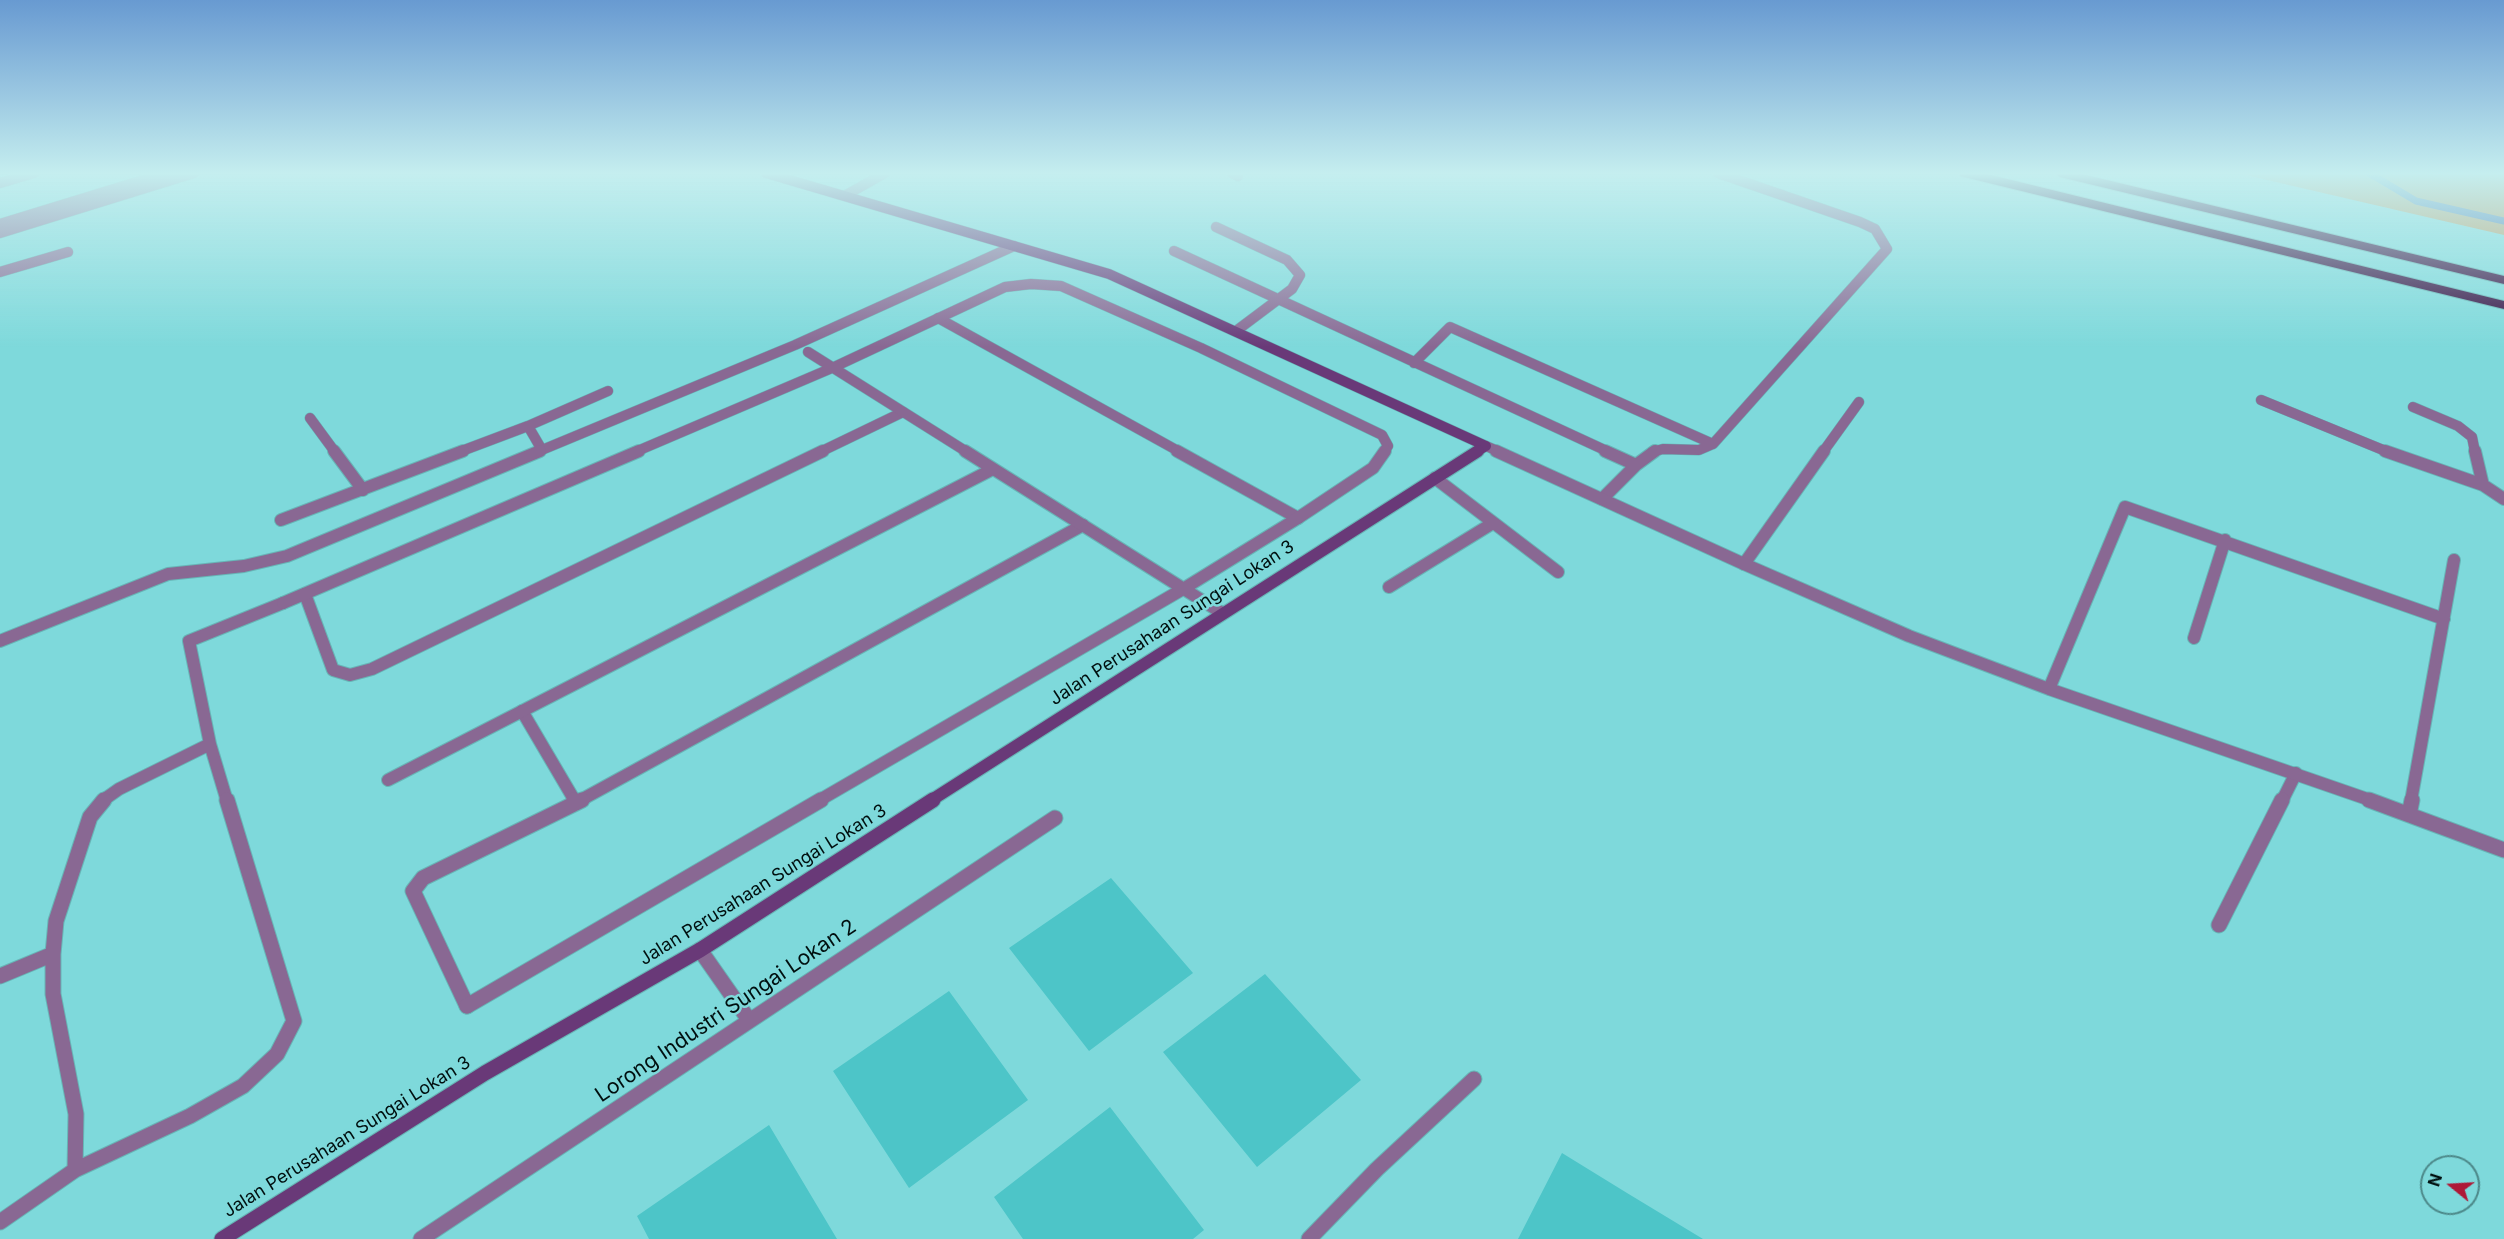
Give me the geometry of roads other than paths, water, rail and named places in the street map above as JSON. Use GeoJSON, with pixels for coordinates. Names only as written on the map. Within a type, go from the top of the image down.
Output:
{"type":"FeatureCollection","features":[{"type":"Feature","properties":{"kind":"highway"},"geometry":{"type":"LineString","coordinates":[[2203,231],[2504,304]]}},
{"type":"Feature","properties":{"kind":"highway"},"geometry":{"type":"LineString","coordinates":[[2300,231],[2504,280]]}},
{"type":"Feature","properties":{"kind":"main road"},"geometry":{"type":"LineString","coordinates":[[964,231],[1109,274],[1486,446]]}},
{"type":"Feature","properties":{"kind":"main road","name":"Jalan Perusahaan Sungai Lokan 3"},"geometry":{"type":"LineString","coordinates":[[222,1239],[485,1073],[700,950],[1222,613],[1486,446]]}},
{"type":"Feature","properties":{"kind":"street"},"geometry":{"type":"LineString","coordinates":[[1224,231],[1287,260],[1300,275],[1292,289],[1236,331]]}},
{"type":"Feature","properties":{"kind":"street"},"geometry":{"type":"LineString","coordinates":[[1602,500],[1636,465],[1654,451],[1663,449],[1700,450],[1713,444],[1887,249],[1876,231]]}},
{"type":"Feature","properties":{"kind":"street"},"geometry":{"type":"LineString","coordinates":[[0,640],[168,574],[244,566],[287,556],[795,345],[1014,246]]}},
{"type":"Feature","properties":{"kind":"street"},"geometry":{"type":"LineString","coordinates":[[1174,251],[1636,465]]}},
{"type":"Feature","properties":{"kind":"street"},"geometry":{"type":"LineString","coordinates":[[0,272],[68,252]]}},
{"type":"Feature","properties":{"kind":"street"},"geometry":{"type":"LineString","coordinates":[[0,1222],[75,1170],[190,1116],[243,1086],[277,1054],[294,1021],[210,744],[189,641],[305,594],[832,368],[1005,287],[1031,284],[1061,286],[1211,353],[1382,435],[1388,446],[1373,468],[1298,518],[1183,589],[468,1006],[413,891],[423,878],[576,803],[1083,525]]}},
{"type":"Feature","properties":{"kind":"street"},"geometry":{"type":"LineString","coordinates":[[938,318],[1298,518]]}},
{"type":"Feature","properties":{"kind":"street"},"geometry":{"type":"LineString","coordinates":[[1414,363],[1450,327],[1713,444]]}},
{"type":"Feature","properties":{"kind":"street"},"geometry":{"type":"LineString","coordinates":[[795,345],[1222,613]]}},
{"type":"Feature","properties":{"kind":"street"},"geometry":{"type":"LineString","coordinates":[[281,520],[528,426],[608,391]]}},
{"type":"Feature","properties":{"kind":"street"},"geometry":{"type":"LineString","coordinates":[[2261,400],[2395,455],[2483,485],[2504,499]]}},
{"type":"Feature","properties":{"kind":"street"},"geometry":{"type":"LineString","coordinates":[[1744,564],[1859,402]]}},
{"type":"Feature","properties":{"kind":"street"},"geometry":{"type":"LineString","coordinates":[[2413,407],[2458,426],[2472,437],[2483,485]]}},
{"type":"Feature","properties":{"kind":"street"},"geometry":{"type":"LineString","coordinates":[[305,594],[333,670],[350,675],[372,669],[903,412]]}},
{"type":"Feature","properties":{"kind":"street"},"geometry":{"type":"LineString","coordinates":[[310,418],[363,490]]}},
{"type":"Feature","properties":{"kind":"street"},"geometry":{"type":"LineString","coordinates":[[528,426],[542,450]]}},
{"type":"Feature","properties":{"kind":"street"},"geometry":{"type":"LineString","coordinates":[[1486,446],[1744,564],[1909,636],[2049,689],[2296,773],[2504,850]]}},
{"type":"Feature","properties":{"kind":"street"},"geometry":{"type":"LineString","coordinates":[[388,780],[993,469]]}},
{"type":"Feature","properties":{"kind":"street"},"geometry":{"type":"LineString","coordinates":[[1435,478],[1558,572]]}},
{"type":"Feature","properties":{"kind":"street"},"geometry":{"type":"LineString","coordinates":[[2049,689],[2124,507],[2226,540],[2444,619]]}},
{"type":"Feature","properties":{"kind":"street"},"geometry":{"type":"LineString","coordinates":[[1389,587],[1493,523]]}},
{"type":"Feature","properties":{"kind":"street"},"geometry":{"type":"LineString","coordinates":[[2194,638],[2226,540]]}},
{"type":"Feature","properties":{"kind":"street"},"geometry":{"type":"LineString","coordinates":[[2409,815],[2454,560]]}},
{"type":"Feature","properties":{"kind":"street"},"geometry":{"type":"LineString","coordinates":[[522,711],[576,803]]}},
{"type":"Feature","properties":{"kind":"street"},"geometry":{"type":"LineString","coordinates":[[75,1170],[76,1113],[53,994],[56,921],[90,817],[102,801],[119,789],[210,744]]}},
{"type":"Feature","properties":{"kind":"street"},"geometry":{"type":"LineString","coordinates":[[2219,925],[2296,773]]}},
{"type":"Feature","properties":{"kind":"street","name":"Lorong Industri Sungai Lokan 2"},"geometry":{"type":"LineString","coordinates":[[421,1239],[1055,818]]}},
{"type":"Feature","properties":{"kind":"street"},"geometry":{"type":"LineString","coordinates":[[700,950],[749,1020]]}},
{"type":"Feature","properties":{"kind":"street"},"geometry":{"type":"LineString","coordinates":[[0,976],[53,954]]}},
{"type":"Feature","properties":{"kind":"street"},"geometry":{"type":"LineString","coordinates":[[1309,1239],[1377,1169],[1473,1079]]}}]}
